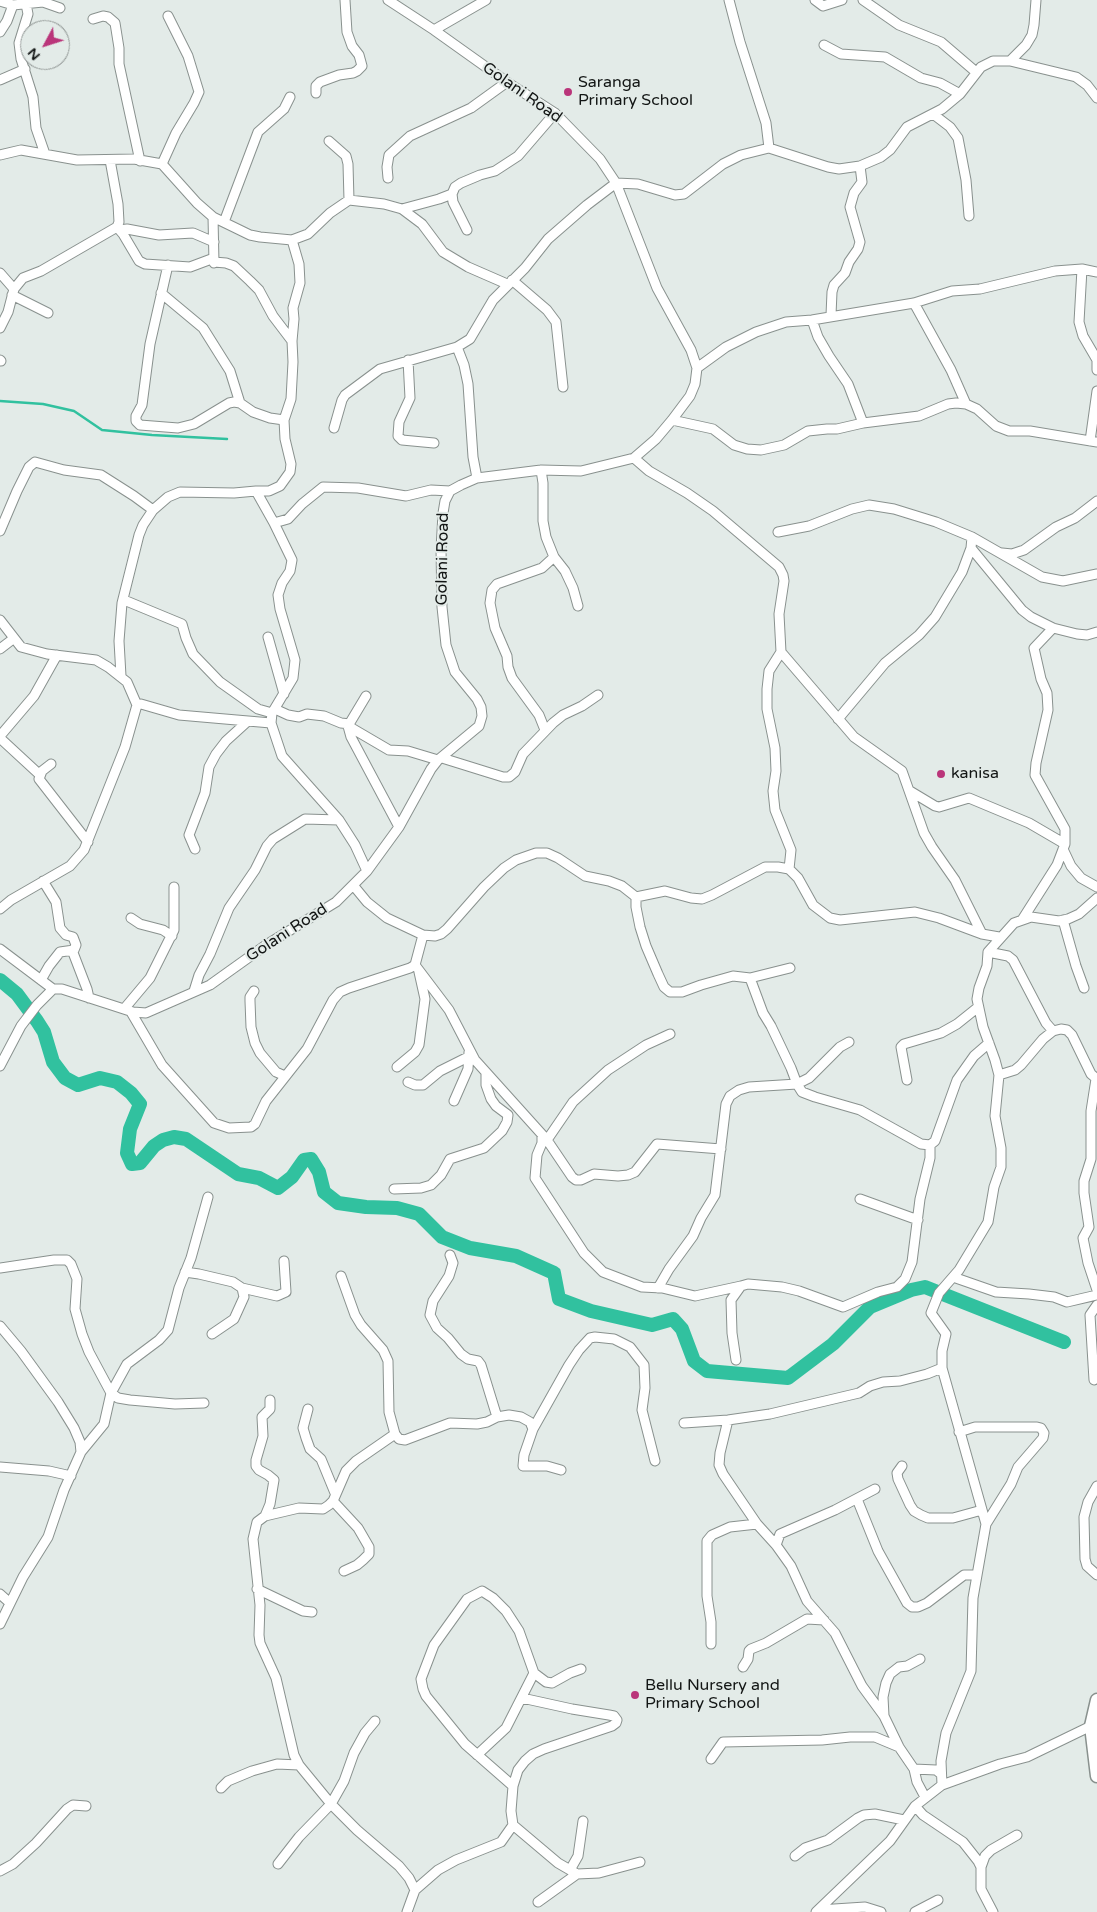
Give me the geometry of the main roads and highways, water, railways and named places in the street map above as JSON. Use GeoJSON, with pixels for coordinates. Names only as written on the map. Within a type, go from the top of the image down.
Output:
{"type":"FeatureCollection","features":[{"type":"Feature","properties":{"kind":"waterway"},"geometry":{"type":"LineString","coordinates":[[0,401],[43,404],[74,411],[102,430],[227,439]]}},
{"type":"Feature","properties":{"kind":"waterway"},"geometry":{"type":"LineString","coordinates":[[0,980],[17,994],[37,1021],[44,1032],[53,1062],[65,1078],[78,1085],[100,1078],[117,1082],[131,1093],[140,1104],[130,1129],[127,1153],[132,1164],[140,1163],[154,1146],[163,1140],[174,1137],[186,1139],[238,1174],[259,1178],[278,1188],[292,1177],[304,1160],[311,1159],[319,1172],[324,1192],[338,1203],[366,1207],[397,1208],[419,1214],[442,1237],[470,1248],[516,1256],[554,1273],[559,1299],[591,1311],[652,1325],[673,1319],[682,1329],[694,1361],[707,1371],[788,1378],[833,1344],[870,1307],[911,1290],[925,1287],[1064,1342]]}},
{"type":"Feature","properties":{"kind":"place","name":"Saranga Primary School"},"geometry":{"type":"Point","coordinates":[568,92]}},
{"type":"Feature","properties":{"kind":"place","name":"kanisa"},"geometry":{"type":"Point","coordinates":[941,774]}},
{"type":"Feature","properties":{"kind":"place","name":"Bellu Nursery and Primary School"},"geometry":{"type":"Point","coordinates":[635,1695]}}]}
